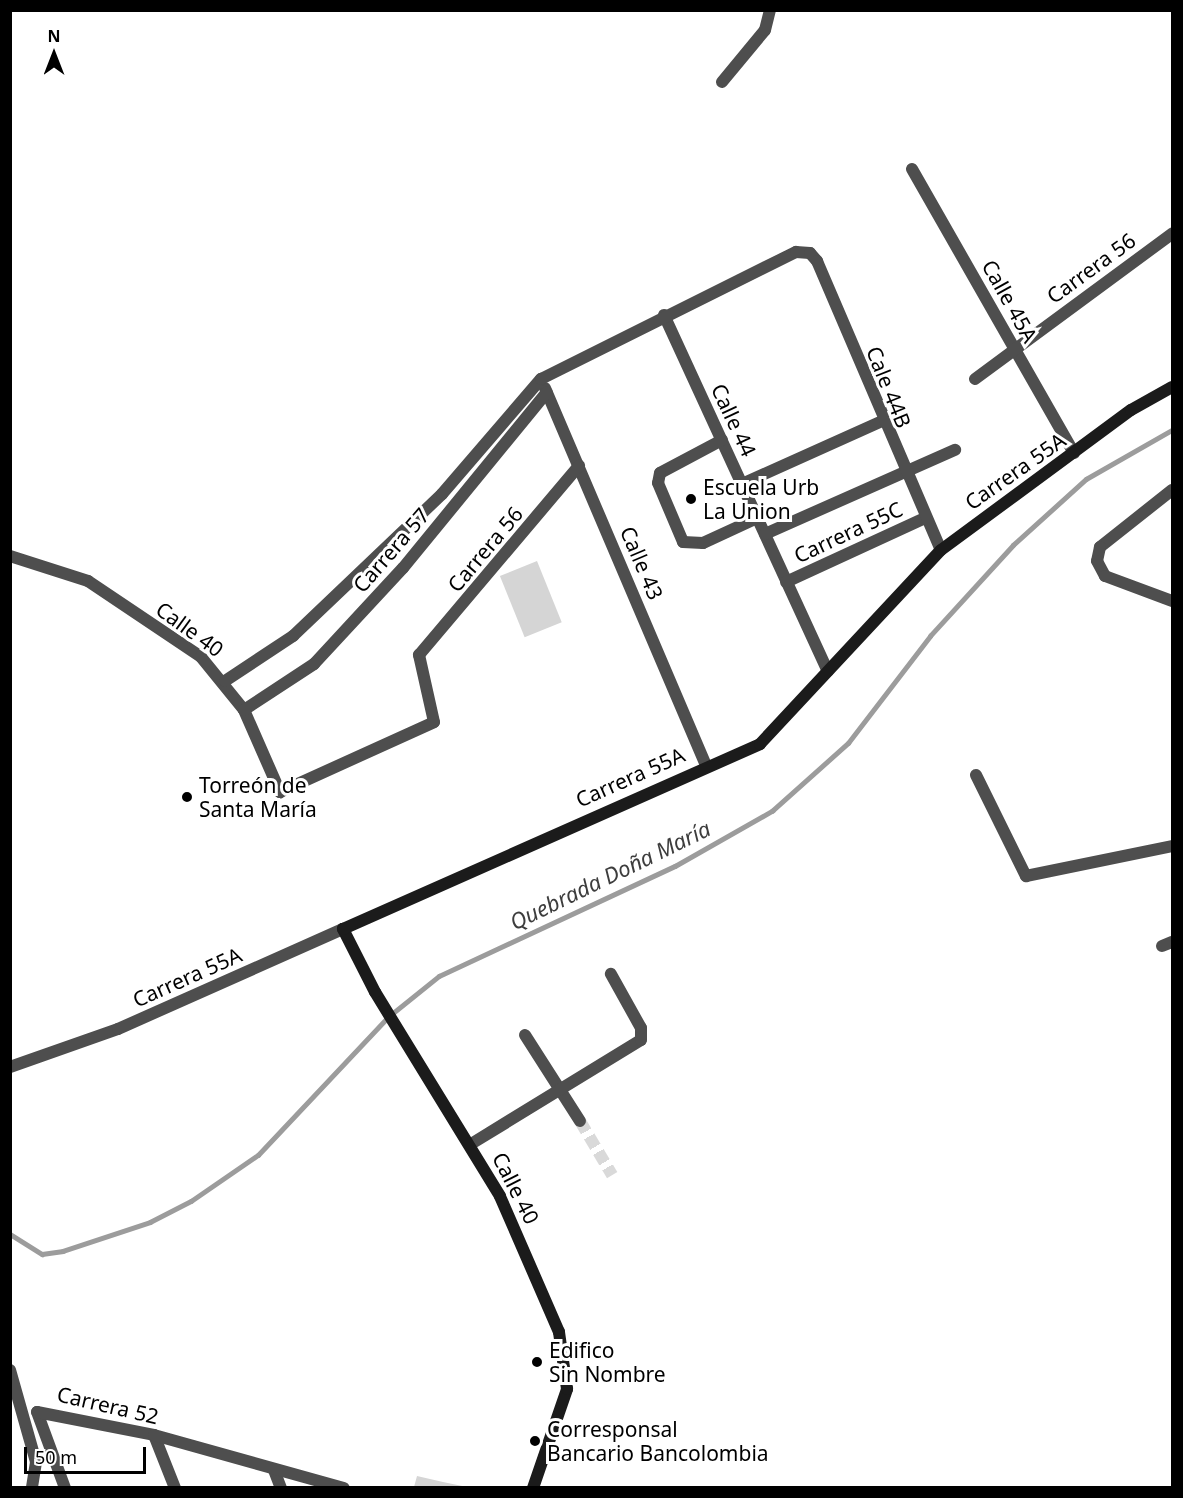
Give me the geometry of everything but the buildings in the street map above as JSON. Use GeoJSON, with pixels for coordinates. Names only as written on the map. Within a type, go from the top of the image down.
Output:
{"type":"FeatureCollection","features":[{"type":"Feature","properties":{"kind":"street"},"geometry":{"type":"LineString","coordinates":[[722,82],[765,30],[770,10]]}},
{"type":"Feature","properties":{"kind":"street","name":"Calle 45A"},"geometry":{"type":"LineString","coordinates":[[912,169],[1074,453]]}},
{"type":"Feature","properties":{"kind":"street","name":"Carrera 56"},"geometry":{"type":"LineString","coordinates":[[975,378],[1173,234]]}},
{"type":"Feature","properties":{"kind":"street","name":"Cale 44B"},"geometry":{"type":"LineString","coordinates":[[664,315],[796,252],[810,253],[817,261],[903,472],[940,550]]}},
{"type":"Feature","properties":{"kind":"street"},"geometry":{"type":"LineString","coordinates":[[541,378],[664,315]]}},
{"type":"Feature","properties":{"kind":"street","name":"Calle 44"},"geometry":{"type":"LineString","coordinates":[[664,315],[828,671]]}},
{"type":"Feature","properties":{"kind":"street","name":"Calle 43"},"geometry":{"type":"LineString","coordinates":[[541,378],[705,764]]}},
{"type":"Feature","properties":{"kind":"street","name":"Carrera 57"},"geometry":{"type":"LineString","coordinates":[[225,681],[293,636],[442,494],[541,378]]}},
{"type":"Feature","properties":{"kind":"street","name":"Carrera 55A"},"geometry":{"type":"LineString","coordinates":[[12,1067],[118,1029],[705,764],[760,744],[940,550],[1074,453],[1173,387]]}},
{"type":"Feature","properties":{"kind":"street","name":"Carrera 57"},"geometry":{"type":"LineString","coordinates":[[244,710],[314,664],[403,568],[547,392]]}},
{"type":"Feature","properties":{"kind":"street"},"geometry":{"type":"LineString","coordinates":[[742,484],[882,421]]}},
{"type":"Feature","properties":{"kind":"street"},"geometry":{"type":"LineString","coordinates":[[722,440],[667,468],[658,483],[683,542],[703,543],[757,518]]}},
{"type":"Feature","properties":{"kind":"street"},"geometry":{"type":"LineString","coordinates":[[765,534],[955,450]]}},
{"type":"Feature","properties":{"kind":"street","name":"Carrera 56"},"geometry":{"type":"LineString","coordinates":[[280,792],[434,722],[419,655],[579,466]]}},
{"type":"Feature","properties":{"kind":"street"},"geometry":{"type":"LineString","coordinates":[[1173,490],[1100,547],[1097,561],[1105,576],[1173,601]]}},
{"type":"Feature","properties":{"kind":"street","name":"Carrera 55C"},"geometry":{"type":"LineString","coordinates":[[786,582],[925,519]]}},
{"type":"Feature","properties":{"kind":"street","name":"Calle 40"},"geometry":{"type":"LineString","coordinates":[[10,556],[88,581],[201,657],[225,681],[244,710],[280,792]]}},
{"type":"Feature","properties":{"kind":"street"},"geometry":{"type":"LineString","coordinates":[[976,775],[1020,871],[1037,878],[1173,846]]}},
{"type":"Feature","properties":{"kind":"street","name":"Calle 40"},"geometry":{"type":"LineString","coordinates":[[343,929],[375,992],[471,1144],[500,1196],[567,1358],[567,1389],[534,1488]]}},
{"type":"Feature","properties":{"kind":"street"},"geometry":{"type":"LineString","coordinates":[[471,1144],[641,1040],[641,1028],[611,974]]}},
{"type":"Feature","properties":{"kind":"street"},"geometry":{"type":"LineString","coordinates":[[525,1035],[580,1121]]}},
{"type":"Feature","properties":{"kind":"street"},"geometry":{"type":"LineString","coordinates":[[10,1370],[36,1462],[32,1488]]}},
{"type":"Feature","properties":{"kind":"street","name":"Carrera 52"},"geometry":{"type":"LineString","coordinates":[[64,1488],[37,1412],[154,1435],[344,1488]]}},
{"type":"Feature","properties":{"kind":"street"},"geometry":{"type":"LineString","coordinates":[[154,1435],[175,1488]]}},
{"type":"Feature","properties":{"kind":"street"},"geometry":{"type":"LineString","coordinates":[[274,1470],[281,1488]]}},
{"type":"Feature","properties":{"kind":"shaded area"},"geometry":{"type":"Polygon","coordinates":[[[537,561],[562,622],[525,637],[500,576],[537,561]]]}},
{"type":"Feature","properties":{"kind":"shaded area"},"geometry":{"type":"Polygon","coordinates":[[[417,1476],[443,1482],[467,1487],[414,1487],[417,1476]]]}},
{"type":"Feature","properties":{"kind":"waterway","name":"Quebrada Doña María"},"geometry":{"type":"LineString","coordinates":[[10,1234],[42,1254],[63,1251],[150,1222],[191,1201],[258,1155],[388,1017],[439,976],[675,866],[772,811],[848,743],[930,636],[1013,545],[1086,479],[1172,430]]}},
{"type":"Feature","properties":{"kind":"tunnel"},"geometry":{"type":"LineString","coordinates":[[580,1121],[612,1175]]}},
{"type":"Feature","properties":{"kind":"place","name":"Escuela Urb La Union"},"geometry":{"type":"Point","coordinates":[691,499]}},
{"type":"Feature","properties":{"kind":"place","name":"Torreón de Santa María"},"geometry":{"type":"Point","coordinates":[187,797]}},
{"type":"Feature","properties":{"kind":"place","name":"Edifico Sin Nombre"},"geometry":{"type":"Point","coordinates":[537,1362]}},
{"type":"Feature","properties":{"kind":"place","name":"Corresponsal Bancario Bancolombia"},"geometry":{"type":"Point","coordinates":[535,1441]}}]}
